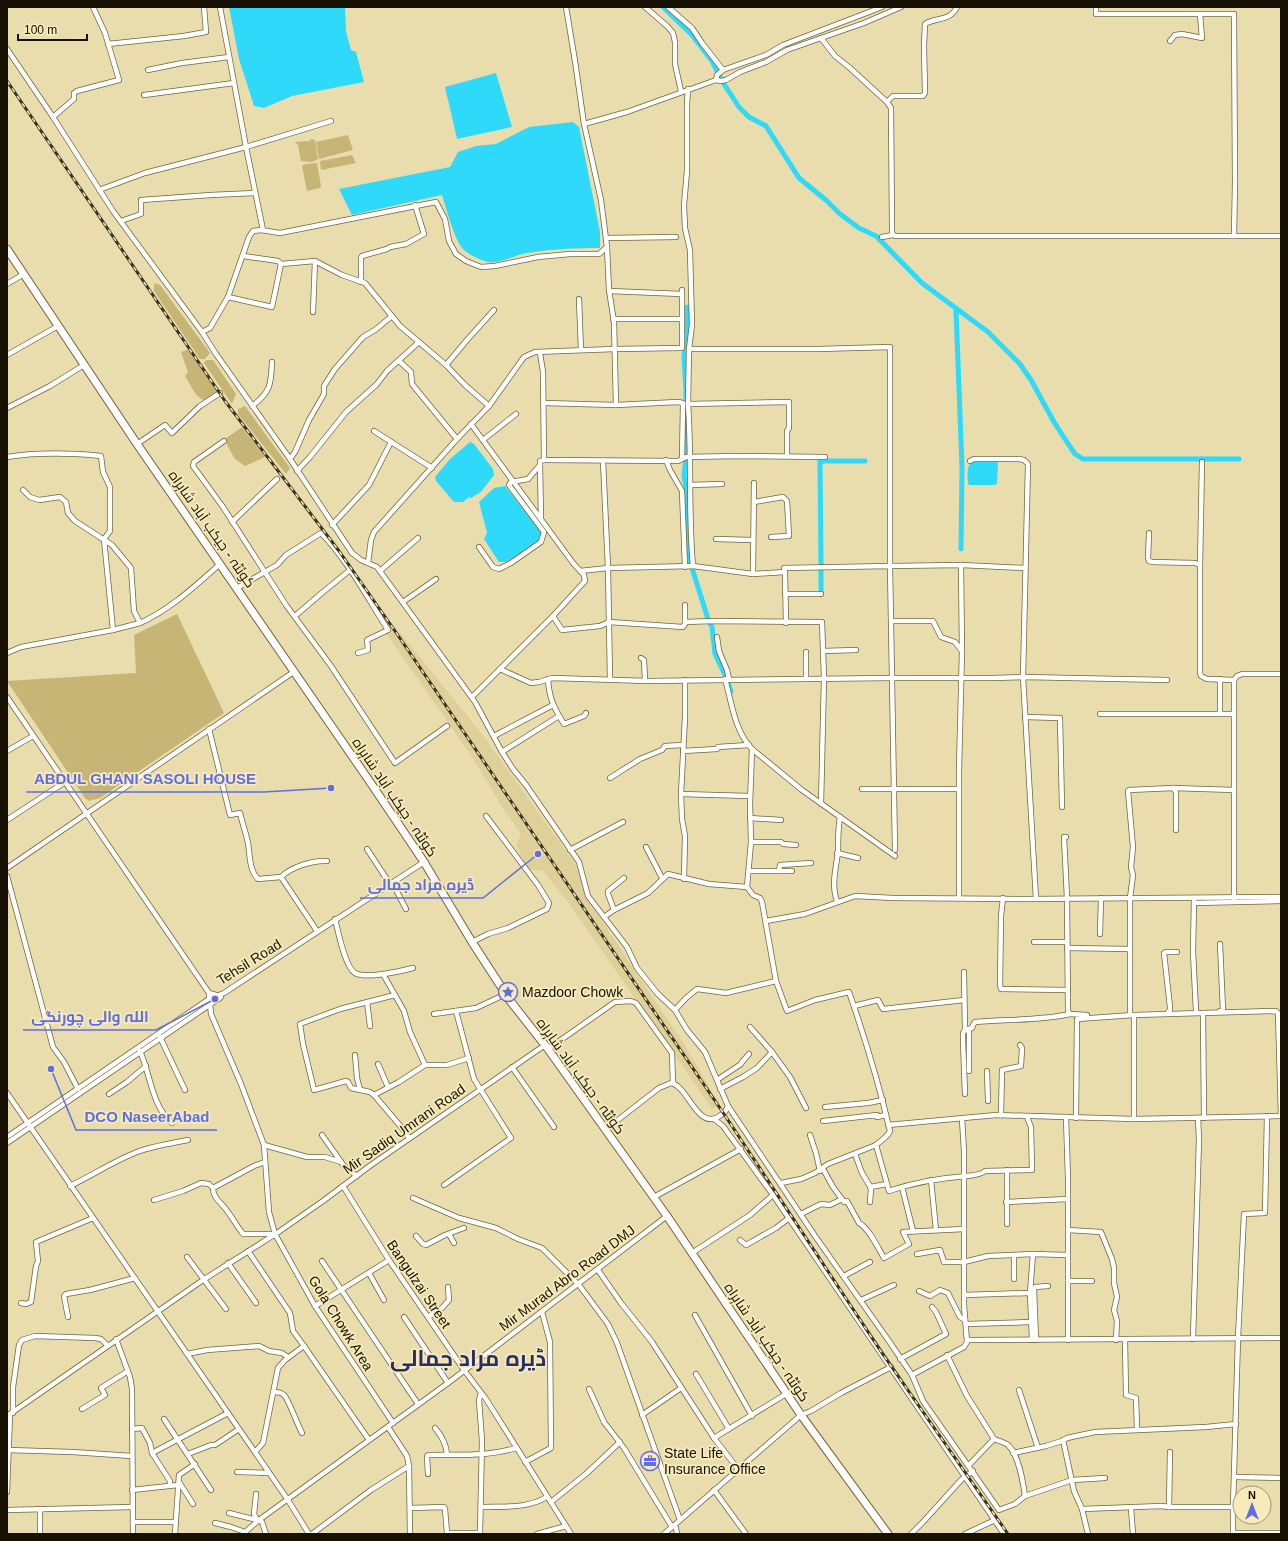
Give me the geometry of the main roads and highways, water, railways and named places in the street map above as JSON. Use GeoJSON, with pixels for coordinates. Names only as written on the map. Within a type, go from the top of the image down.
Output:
{"type":"FeatureCollection","features":[{"type":"Feature","properties":{"kind":"highway","name":"کوئٹہ - جیکب آباد شاہراہ"},"geometry":{"type":"LineString","coordinates":[[7,249],[137,444],[424,862],[472,942],[506,994],[654,1197],[800,1415],[888,1534]]}},
{"type":"Feature","properties":{"kind":"water"},"geometry":{"type":"Polygon","coordinates":[[[229,7],[345,7],[346,31],[351,50],[356,52],[364,82],[292,96],[264,108],[254,106],[239,59],[229,7]]]}},
{"type":"Feature","properties":{"kind":"water"},"geometry":{"type":"Polygon","coordinates":[[[496,73],[512,127],[457,139],[445,87],[496,73]]]}},
{"type":"Feature","properties":{"kind":"water"},"geometry":{"type":"Polygon","coordinates":[[[573,122],[579,127],[600,232],[600,248],[564,249],[536,252],[523,254],[497,262],[488,262],[471,255],[460,245],[451,224],[442,195],[352,215],[339,189],[450,167],[458,152],[476,146],[496,144],[529,127],[573,122]]]}},
{"type":"Feature","properties":{"kind":"water"},"geometry":{"type":"Polygon","coordinates":[[[470,442],[474,444],[493,469],[494,475],[481,492],[471,498],[469,497],[463,502],[454,502],[436,481],[435,477],[450,459],[470,442]]]}},
{"type":"Feature","properties":{"kind":"water"},"geometry":{"type":"Polygon","coordinates":[[[975,461],[996,461],[998,463],[997,484],[968,484],[968,467],[975,461]]]}},
{"type":"Feature","properties":{"kind":"water"},"geometry":{"type":"Polygon","coordinates":[[[505,486],[542,533],[540,540],[530,548],[506,562],[499,562],[484,539],[487,533],[479,502],[494,488],[505,486]]]}},
{"type":"Feature","properties":{"kind":"waterway"},"geometry":{"type":"LineString","coordinates":[[663,7],[692,35],[712,61],[724,84],[739,107],[749,117],[766,126],[799,178],[840,214],[859,228],[876,236],[922,283],[988,332],[1020,364],[1031,380],[1054,422],[1075,454],[1083,459],[1239,459]]}},
{"type":"Feature","properties":{"kind":"waterway"},"geometry":{"type":"LineString","coordinates":[[686,453],[686,390],[684,356],[687,335],[687,307]]}},
{"type":"Feature","properties":{"kind":"waterway"},"geometry":{"type":"LineString","coordinates":[[956,310],[962,467],[961,549]]}},
{"type":"Feature","properties":{"kind":"waterway"},"geometry":{"type":"LineString","coordinates":[[686,460],[684,475],[686,487],[687,537],[691,564]]}},
{"type":"Feature","properties":{"kind":"waterway"},"geometry":{"type":"LineString","coordinates":[[821,565],[820,461],[865,461]]}},
{"type":"Feature","properties":{"kind":"waterway"},"geometry":{"type":"LineString","coordinates":[[692,568],[708,619]]}},
{"type":"Feature","properties":{"kind":"waterway"},"geometry":{"type":"LineString","coordinates":[[821,570],[821,592]]}},
{"type":"Feature","properties":{"kind":"waterway"},"geometry":{"type":"LineString","coordinates":[[709,622],[712,627],[715,654],[726,677]]}},
{"type":"Feature","properties":{"kind":"waterway"},"geometry":{"type":"LineString","coordinates":[[727,680],[731,691]]}},
{"type":"Feature","properties":{"kind":"railway"},"geometry":{"type":"LineString","coordinates":[[7,81],[225,401],[339,551],[395,631],[724,1114],[882,1353],[1008,1534]]}},
{"type":"Feature","properties":{"kind":"place","name":"ABDUL GHANI SASOLI HOUSE"},"geometry":{"type":"Point","coordinates":[331,788]}},
{"type":"Feature","properties":{"kind":"place","name":"ڈیرہ مراد جمالی"},"geometry":{"type":"Point","coordinates":[538,854]}},
{"type":"Feature","properties":{"kind":"place","name":"Mazdoor Chowk"},"geometry":{"type":"Point","coordinates":[508,992]}},
{"type":"Feature","properties":{"kind":"place","name":"اللہ والی چورنگی"},"geometry":{"type":"Point","coordinates":[215,999]}},
{"type":"Feature","properties":{"kind":"place","name":"DCO NaseerAbad"},"geometry":{"type":"Point","coordinates":[51,1069]}},
{"type":"Feature","properties":{"kind":"place","name":"State Life Insurance Office"},"geometry":{"type":"Point","coordinates":[650,1461]}},
{"type":"Feature","properties":{"kind":"district","name":"ڈیرہ مراد جمالی"},"geometry":{"type":"Point","coordinates":[468,1358]}}]}
